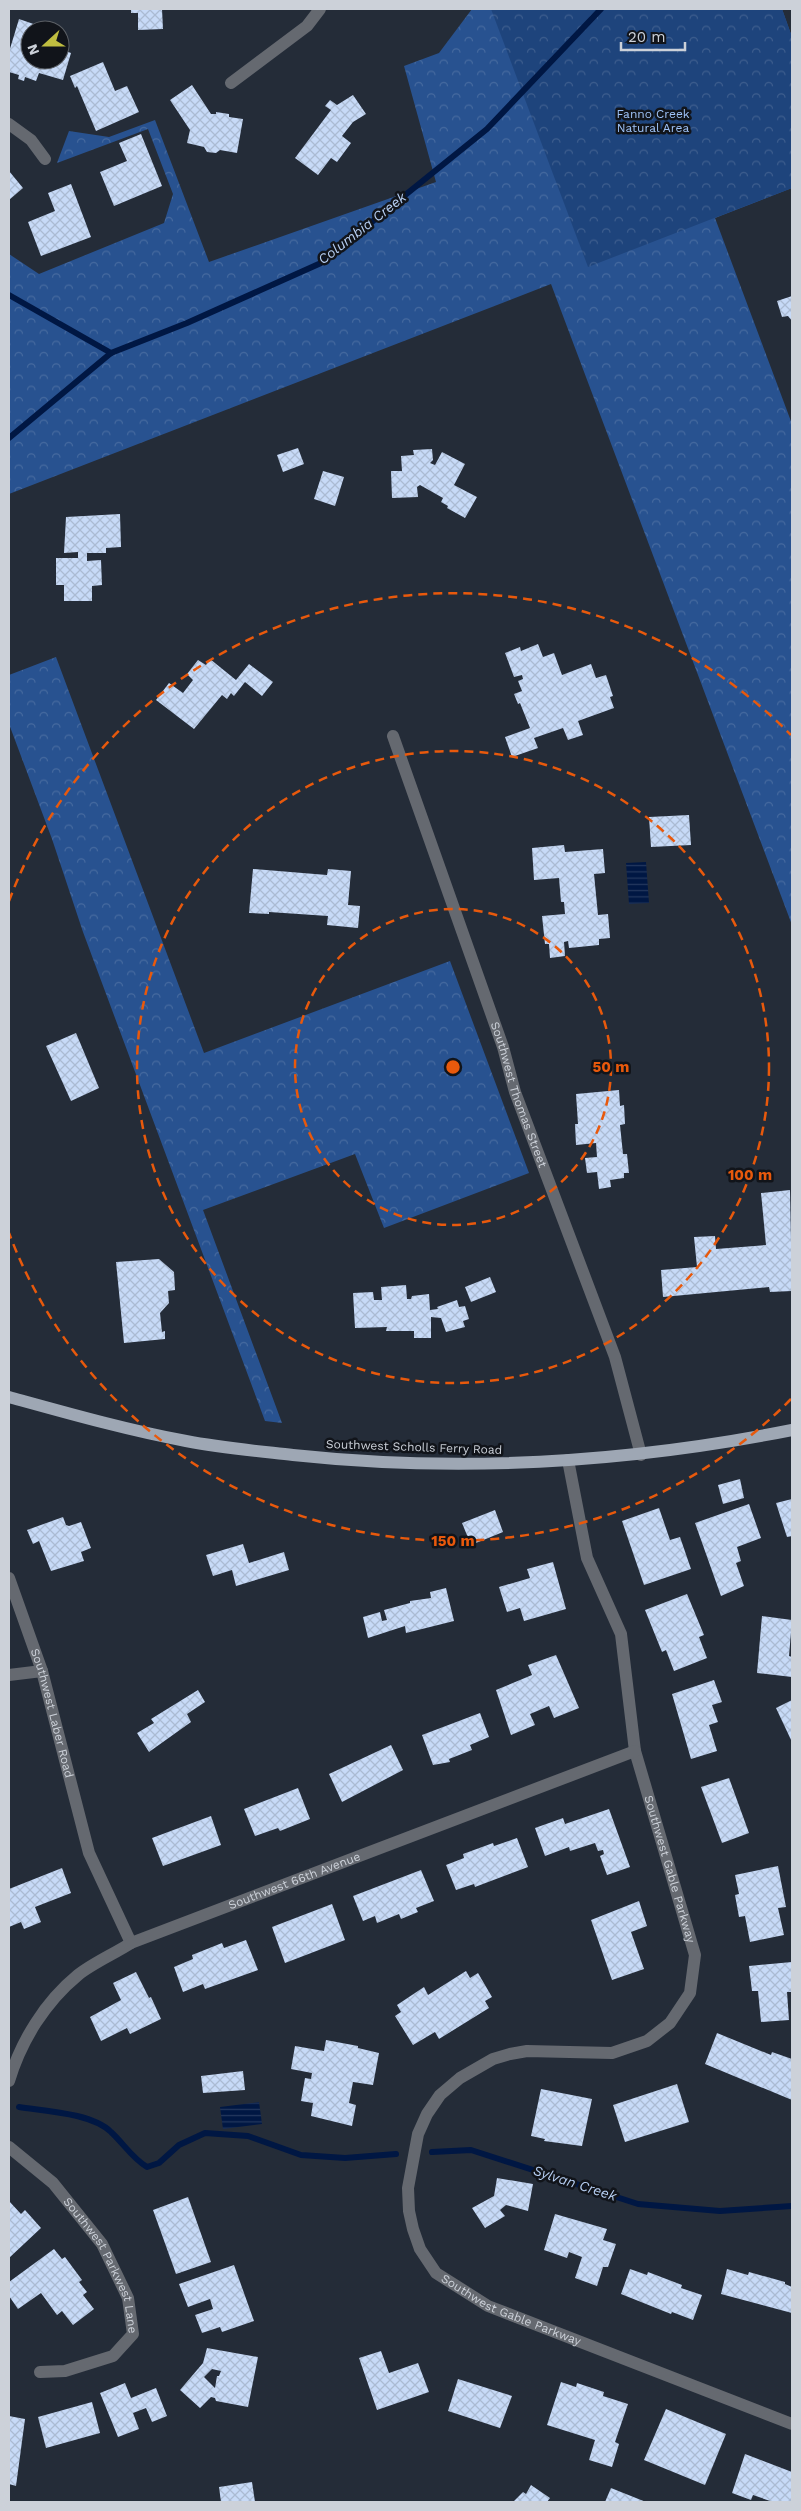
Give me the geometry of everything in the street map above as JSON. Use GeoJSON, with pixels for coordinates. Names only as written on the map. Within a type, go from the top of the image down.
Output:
{"type":"FeatureCollection","features":[{"type":"Feature","properties":{"kind":"main road","name":"Southwest Scholls Ferry Road"},"geometry":{"type":"LineString","coordinates":[[9,1397],[185,1441],[237,1450],[342,1460],[506,1463],[568,1460],[641,1455],[792,1430]]}},
{"type":"Feature","properties":{"kind":"street"},"geometry":{"type":"LineString","coordinates":[[231,83],[307,26],[320,9]]}},
{"type":"Feature","properties":{"kind":"street"},"geometry":{"type":"LineString","coordinates":[[9,124],[31,140],[45,159]]}},
{"type":"Feature","properties":{"kind":"street","name":"Southwest Thomas Street"},"geometry":{"type":"LineString","coordinates":[[393,736],[503,1048],[515,1092],[615,1357],[641,1455]]}},
{"type":"Feature","properties":{"kind":"street","name":"Southwest Gable Parkway"},"geometry":{"type":"LineString","coordinates":[[568,1460],[588,1558],[621,1634],[635,1751],[695,1955],[690,1993],[670,2024],[647,2040],[612,2053],[526,2051],[493,2059],[460,2078],[440,2095],[427,2114],[418,2134],[408,2188],[411,2220],[420,2249],[427,2262],[452,2285],[488,2306],[792,2424]]}},
{"type":"Feature","properties":{"kind":"street","name":"Southwest Laber Road"},"geometry":{"type":"LineString","coordinates":[[9,1578],[42,1670],[89,1853],[131,1943]]}},
{"type":"Feature","properties":{"kind":"street"},"geometry":{"type":"LineString","coordinates":[[9,1675],[42,1670]]}},
{"type":"Feature","properties":{"kind":"street","name":"Southwest 66th Avenue"},"geometry":{"type":"LineString","coordinates":[[9,2081],[13,2067],[41,2012],[78,1975],[131,1943],[635,1751]]}},
{"type":"Feature","properties":{"kind":"street","name":"Southwest Parkwest Lane"},"geometry":{"type":"LineString","coordinates":[[9,2147],[53,2183],[102,2244],[128,2298],[134,2334],[113,2356],[65,2371],[40,2372]]}},
{"type":"Feature","properties":{"kind":"green space"},"geometry":{"type":"Polygon","coordinates":[[[472,9],[782,9],[792,37],[792,188],[715,218],[792,424],[792,925],[551,284],[9,494],[9,254],[39,274],[164,223],[173,194],[148,129],[57,163],[69,131],[109,137],[155,120],[209,262],[436,182],[404,66],[439,53],[472,9]]]}},
{"type":"Feature","properties":{"kind":"green space","name":"Fanno Creek Natural Area"},"geometry":{"type":"Polygon","coordinates":[[[491,9],[782,9],[792,37],[792,188],[588,267],[491,9]]]}},
{"type":"Feature","properties":{"kind":"green space"},"geometry":{"type":"Polygon","coordinates":[[[56,657],[204,1053],[450,961],[529,1173],[384,1228],[355,1154],[203,1210],[282,1423],[265,1421],[83,932],[52,839],[9,724],[9,675],[56,657]]]}},
{"type":"Feature","properties":{"kind":"shaded area"},"geometry":{"type":"Polygon","coordinates":[[[646,862],[649,903],[629,904],[626,863],[646,862]]]}},
{"type":"Feature","properties":{"kind":"shaded area"},"geometry":{"type":"Polygon","coordinates":[[[259,2102],[262,2124],[223,2129],[220,2107],[259,2102]]]}},
{"type":"Feature","properties":{"kind":"building"},"geometry":{"type":"Polygon","coordinates":[[[131,9],[162,9],[163,29],[138,30],[138,13],[131,13],[131,9]]]}},
{"type":"Feature","properties":{"kind":"building"},"geometry":{"type":"Polygon","coordinates":[[[19,19],[22,20],[20,20],[20,70],[66,70],[63,80],[39,73],[36,81],[25,77],[24,81],[18,79],[19,75],[9,72],[9,52],[19,19]]]}},
{"type":"Feature","properties":{"kind":"building"},"geometry":{"type":"Polygon","coordinates":[[[103,62],[115,91],[127,86],[139,112],[96,131],[77,86],[75,88],[70,76],[103,62]]]}},
{"type":"Feature","properties":{"kind":"building"},"geometry":{"type":"Polygon","coordinates":[[[192,85],[211,114],[216,114],[216,112],[229,114],[229,117],[243,119],[237,153],[220,150],[216,153],[207,152],[204,147],[187,143],[190,130],[170,100],[192,85]]]}},
{"type":"Feature","properties":{"kind":"building"},"geometry":{"type":"Polygon","coordinates":[[[353,95],[366,114],[353,122],[342,136],[351,143],[337,162],[331,158],[318,175],[295,158],[331,110],[325,106],[330,100],[337,105],[353,95]]]}},
{"type":"Feature","properties":{"kind":"building"},"geometry":{"type":"Polygon","coordinates":[[[141,134],[162,186],[114,206],[100,172],[127,161],[119,143],[141,134]]]}},
{"type":"Feature","properties":{"kind":"building"},"geometry":{"type":"Polygon","coordinates":[[[9,171],[23,188],[9,200],[9,171]]]}},
{"type":"Feature","properties":{"kind":"building"},"geometry":{"type":"Polygon","coordinates":[[[71,184],[91,237],[41,256],[28,222],[55,211],[48,193],[71,184]]]}},
{"type":"Feature","properties":{"kind":"building"},"geometry":{"type":"Polygon","coordinates":[[[792,296],[792,321],[788,316],[782,317],[777,301],[792,296]]]}},
{"type":"Feature","properties":{"kind":"building"},"geometry":{"type":"Polygon","coordinates":[[[298,448],[304,464],[283,472],[277,455],[298,448]]]}},
{"type":"Feature","properties":{"kind":"building"},"geometry":{"type":"Polygon","coordinates":[[[432,449],[433,460],[430,463],[435,465],[442,452],[465,464],[454,485],[477,497],[465,518],[447,508],[448,506],[441,502],[443,498],[420,485],[417,487],[418,497],[392,498],[391,471],[402,471],[401,456],[414,455],[413,450],[432,449]]]}},
{"type":"Feature","properties":{"kind":"building"},"geometry":{"type":"Polygon","coordinates":[[[323,471],[344,477],[335,506],[314,499],[323,471]]]}},
{"type":"Feature","properties":{"kind":"building"},"geometry":{"type":"Polygon","coordinates":[[[120,514],[121,547],[106,548],[106,553],[87,553],[87,561],[101,560],[102,585],[92,586],[92,601],[64,601],[64,585],[56,585],[56,558],[78,558],[78,552],[64,553],[66,517],[120,514]]]}},
{"type":"Feature","properties":{"kind":"building"},"geometry":{"type":"Polygon","coordinates":[[[538,644],[543,657],[554,653],[562,675],[591,664],[596,678],[606,675],[613,696],[610,697],[614,708],[578,721],[583,735],[568,740],[563,728],[534,738],[538,748],[512,757],[505,737],[530,728],[520,703],[518,704],[514,694],[522,691],[518,681],[523,679],[522,675],[514,677],[505,653],[520,647],[521,651],[538,644]]]}},
{"type":"Feature","properties":{"kind":"building"},"geometry":{"type":"Polygon","coordinates":[[[210,659],[236,680],[249,664],[273,682],[262,696],[245,682],[234,696],[231,693],[227,699],[222,695],[194,729],[156,700],[169,683],[183,693],[193,680],[187,674],[198,660],[206,665],[210,659]]]}},
{"type":"Feature","properties":{"kind":"building"},"geometry":{"type":"Polygon","coordinates":[[[689,815],[691,845],[651,847],[649,817],[689,815]]]}},
{"type":"Feature","properties":{"kind":"building"},"geometry":{"type":"Polygon","coordinates":[[[564,845],[565,852],[603,849],[605,873],[594,874],[598,915],[608,914],[610,938],[599,939],[599,945],[569,948],[568,941],[564,942],[565,956],[550,958],[549,944],[545,944],[542,916],[565,914],[564,902],[561,902],[559,878],[534,880],[532,848],[564,845]]]}},
{"type":"Feature","properties":{"kind":"building"},"geometry":{"type":"Polygon","coordinates":[[[253,869],[327,875],[328,869],[351,871],[348,905],[360,906],[358,928],[327,925],[328,916],[269,912],[269,914],[249,913],[253,869]]]}},
{"type":"Feature","properties":{"kind":"building"},"geometry":{"type":"Polygon","coordinates":[[[76,1033],[99,1088],[71,1101],[46,1046],[76,1033]]]}},
{"type":"Feature","properties":{"kind":"building"},"geometry":{"type":"Polygon","coordinates":[[[619,1090],[620,1106],[624,1105],[625,1124],[620,1125],[623,1154],[627,1154],[629,1173],[624,1173],[624,1178],[610,1180],[611,1187],[599,1189],[597,1172],[587,1173],[585,1158],[597,1157],[596,1143],[576,1145],[575,1124],[578,1124],[576,1094],[619,1090]]]}},
{"type":"Feature","properties":{"kind":"building"},"geometry":{"type":"Polygon","coordinates":[[[790,1190],[792,1291],[770,1292],[769,1287],[663,1297],[661,1270],[697,1267],[694,1237],[715,1236],[716,1249],[766,1245],[761,1193],[790,1190]]]}},
{"type":"Feature","properties":{"kind":"building"},"geometry":{"type":"Polygon","coordinates":[[[159,1259],[174,1272],[175,1290],[168,1291],[169,1303],[160,1313],[162,1332],[165,1331],[165,1339],[124,1343],[116,1262],[159,1259]]]}},
{"type":"Feature","properties":{"kind":"building"},"geometry":{"type":"Polygon","coordinates":[[[490,1277],[496,1292],[471,1302],[465,1287],[490,1277]]]}},
{"type":"Feature","properties":{"kind":"building"},"geometry":{"type":"Polygon","coordinates":[[[406,1285],[407,1299],[411,1299],[412,1296],[429,1294],[430,1310],[438,1309],[437,1307],[457,1300],[459,1307],[465,1306],[469,1319],[463,1321],[465,1327],[446,1332],[441,1318],[431,1317],[431,1338],[414,1338],[414,1331],[386,1331],[387,1327],[355,1328],[353,1293],[373,1292],[374,1300],[382,1300],[381,1287],[406,1285]]]}},
{"type":"Feature","properties":{"kind":"building"},"geometry":{"type":"Polygon","coordinates":[[[740,1479],[744,1498],[723,1504],[718,1485],[740,1479]]]}},
{"type":"Feature","properties":{"kind":"building"},"geometry":{"type":"Polygon","coordinates":[[[792,1499],[792,1536],[787,1537],[776,1503],[792,1499]]]}},
{"type":"Feature","properties":{"kind":"building"},"geometry":{"type":"Polygon","coordinates":[[[749,1504],[761,1538],[737,1547],[741,1561],[736,1563],[744,1586],[721,1596],[695,1523],[749,1504]]]}},
{"type":"Feature","properties":{"kind":"building"},"geometry":{"type":"Polygon","coordinates":[[[659,1508],[670,1540],[680,1537],[691,1569],[644,1585],[622,1521],[659,1508]]]}},
{"type":"Feature","properties":{"kind":"building"},"geometry":{"type":"Polygon","coordinates":[[[495,1510],[503,1532],[471,1545],[462,1523],[495,1510]]]}},
{"type":"Feature","properties":{"kind":"building"},"geometry":{"type":"Polygon","coordinates":[[[63,1517],[66,1525],[69,1526],[81,1522],[91,1548],[81,1552],[84,1561],[51,1571],[39,1541],[33,1544],[27,1530],[63,1517]]]}},
{"type":"Feature","properties":{"kind":"building"},"geometry":{"type":"Polygon","coordinates":[[[243,1544],[249,1563],[284,1552],[289,1570],[236,1586],[232,1570],[213,1576],[206,1555],[243,1544]]]}},
{"type":"Feature","properties":{"kind":"building"},"geometry":{"type":"Polygon","coordinates":[[[553,1562],[566,1609],[524,1621],[520,1608],[507,1612],[499,1587],[530,1578],[527,1569],[553,1562]]]}},
{"type":"Feature","properties":{"kind":"building"},"geometry":{"type":"Polygon","coordinates":[[[446,1588],[454,1621],[406,1633],[405,1626],[368,1638],[363,1617],[380,1612],[382,1621],[387,1620],[384,1610],[410,1603],[410,1601],[431,1598],[430,1592],[446,1588]]]}},
{"type":"Feature","properties":{"kind":"building"},"geometry":{"type":"Polygon","coordinates":[[[687,1594],[704,1635],[699,1637],[707,1658],[674,1671],[666,1650],[662,1652],[645,1610],[687,1594]]]}},
{"type":"Feature","properties":{"kind":"building"},"geometry":{"type":"Polygon","coordinates":[[[762,1616],[792,1620],[789,1656],[792,1657],[792,1677],[757,1673],[762,1616]]]}},
{"type":"Feature","properties":{"kind":"building"},"geometry":{"type":"Polygon","coordinates":[[[556,1655],[579,1708],[554,1718],[549,1706],[530,1714],[535,1725],[511,1735],[496,1690],[532,1675],[528,1665],[556,1655]]]}},
{"type":"Feature","properties":{"kind":"building"},"geometry":{"type":"Polygon","coordinates":[[[714,1680],[722,1702],[712,1705],[718,1722],[709,1725],[717,1751],[691,1759],[672,1694],[714,1680]]]}},
{"type":"Feature","properties":{"kind":"building"},"geometry":{"type":"Polygon","coordinates":[[[198,1690],[205,1702],[187,1714],[191,1722],[149,1752],[137,1733],[154,1723],[151,1719],[198,1690]]]}},
{"type":"Feature","properties":{"kind":"building"},"geometry":{"type":"Polygon","coordinates":[[[792,1700],[792,1742],[776,1708],[792,1700]]]}},
{"type":"Feature","properties":{"kind":"building"},"geometry":{"type":"Polygon","coordinates":[[[480,1713],[489,1737],[470,1745],[472,1750],[449,1759],[450,1762],[433,1765],[422,1735],[480,1713]]]}},
{"type":"Feature","properties":{"kind":"building"},"geometry":{"type":"Polygon","coordinates":[[[391,1745],[403,1770],[342,1802],[329,1774],[391,1745]]]}},
{"type":"Feature","properties":{"kind":"building"},"geometry":{"type":"Polygon","coordinates":[[[729,1778],[749,1833],[722,1843],[701,1787],[729,1778]]]}},
{"type":"Feature","properties":{"kind":"building"},"geometry":{"type":"Polygon","coordinates":[[[298,1788],[310,1819],[280,1831],[278,1828],[255,1836],[244,1809],[298,1788]]]}},
{"type":"Feature","properties":{"kind":"building"},"geometry":{"type":"Polygon","coordinates":[[[609,1809],[630,1867],[607,1875],[600,1856],[604,1854],[603,1850],[598,1851],[595,1843],[570,1851],[569,1847],[545,1856],[535,1828],[563,1818],[565,1824],[609,1809]]]}},
{"type":"Feature","properties":{"kind":"building"},"geometry":{"type":"Polygon","coordinates":[[[211,1816],[221,1845],[163,1866],[152,1838],[211,1816]]]}},
{"type":"Feature","properties":{"kind":"building"},"geometry":{"type":"Polygon","coordinates":[[[517,1838],[528,1867],[475,1887],[474,1884],[456,1890],[446,1865],[464,1858],[463,1854],[493,1843],[494,1846],[517,1838]]]}},
{"type":"Feature","properties":{"kind":"building"},"geometry":{"type":"Polygon","coordinates":[[[778,1866],[786,1907],[778,1908],[784,1935],[750,1942],[745,1916],[739,1917],[735,1895],[739,1894],[735,1875],[778,1866]]]}},
{"type":"Feature","properties":{"kind":"building"},"geometry":{"type":"Polygon","coordinates":[[[62,1868],[71,1893],[35,1907],[41,1922],[24,1929],[21,1922],[9,1927],[9,1889],[62,1868]]]}},
{"type":"Feature","properties":{"kind":"building"},"geometry":{"type":"Polygon","coordinates":[[[421,1870],[434,1901],[416,1908],[418,1912],[401,1919],[399,1914],[377,1923],[375,1916],[363,1921],[353,1896],[421,1870]]]}},
{"type":"Feature","properties":{"kind":"building"},"geometry":{"type":"Polygon","coordinates":[[[639,1901],[647,1926],[631,1932],[644,1969],[612,1980],[591,1920],[639,1901]]]}},
{"type":"Feature","properties":{"kind":"building"},"geometry":{"type":"Polygon","coordinates":[[[332,1904],[345,1940],[285,1963],[272,1927],[332,1904]]]}},
{"type":"Feature","properties":{"kind":"building"},"geometry":{"type":"Polygon","coordinates":[[[246,1940],[258,1970],[205,1989],[203,1984],[183,1992],[174,1967],[193,1959],[192,1955],[222,1943],[224,1948],[246,1940]]]}},
{"type":"Feature","properties":{"kind":"building"},"geometry":{"type":"Polygon","coordinates":[[[792,1962],[792,1992],[787,1992],[789,2020],[761,2022],[758,1991],[752,1991],[749,1966],[792,1962]]]}},
{"type":"Feature","properties":{"kind":"building"},"geometry":{"type":"Polygon","coordinates":[[[466,1971],[470,1978],[478,1973],[492,1997],[485,2001],[489,2008],[439,2039],[435,2032],[413,2045],[395,2016],[401,2012],[397,2005],[424,1987],[428,1995],[466,1971]]]}},
{"type":"Feature","properties":{"kind":"building"},"geometry":{"type":"Polygon","coordinates":[[[136,1972],[149,1998],[151,1997],[161,2019],[130,2034],[127,2028],[101,2041],[90,2017],[121,2000],[113,1983],[136,1972]]]}},
{"type":"Feature","properties":{"kind":"building"},"geometry":{"type":"Polygon","coordinates":[[[717,2033],[771,2055],[772,2052],[792,2059],[792,2100],[705,2064],[717,2033]]]}},
{"type":"Feature","properties":{"kind":"building"},"geometry":{"type":"Polygon","coordinates":[[[326,2040],[358,2046],[358,2048],[379,2053],[373,2085],[353,2082],[349,2103],[356,2105],[352,2126],[311,2116],[313,2103],[301,2101],[305,2078],[311,2079],[312,2073],[291,2069],[295,2046],[324,2051],[326,2040]]]}},
{"type":"Feature","properties":{"kind":"building"},"geometry":{"type":"Polygon","coordinates":[[[243,2071],[245,2090],[203,2093],[201,2076],[243,2071]]]}},
{"type":"Feature","properties":{"kind":"building"},"geometry":{"type":"Polygon","coordinates":[[[677,2084],[689,2122],[625,2142],[613,2105],[677,2084]]]}},
{"type":"Feature","properties":{"kind":"building"},"geometry":{"type":"Polygon","coordinates":[[[541,2089],[592,2099],[582,2146],[544,2141],[545,2139],[531,2136],[541,2089]]]}},
{"type":"Feature","properties":{"kind":"building"},"geometry":{"type":"Polygon","coordinates":[[[497,2178],[533,2184],[528,2211],[506,2205],[500,2210],[505,2216],[485,2228],[472,2208],[494,2196],[497,2178]]]}},
{"type":"Feature","properties":{"kind":"building"},"geometry":{"type":"Polygon","coordinates":[[[188,2197],[211,2262],[176,2274],[153,2210],[188,2197]]]}},
{"type":"Feature","properties":{"kind":"building"},"geometry":{"type":"Polygon","coordinates":[[[9,2201],[21,2214],[25,2210],[41,2228],[9,2258],[9,2201]]]}},
{"type":"Feature","properties":{"kind":"building"},"geometry":{"type":"Polygon","coordinates":[[[555,2214],[607,2229],[603,2240],[616,2244],[608,2267],[603,2267],[597,2286],[575,2278],[582,2257],[569,2252],[567,2258],[544,2250],[555,2214]]]}},
{"type":"Feature","properties":{"kind":"building"},"geometry":{"type":"Polygon","coordinates":[[[54,2249],[62,2259],[65,2257],[82,2280],[79,2282],[87,2292],[83,2295],[94,2309],[73,2325],[62,2311],[57,2315],[41,2293],[18,2309],[9,2296],[9,2282],[54,2249]]]}},
{"type":"Feature","properties":{"kind":"building"},"geometry":{"type":"Polygon","coordinates":[[[234,2265],[254,2321],[222,2332],[220,2327],[202,2333],[195,2315],[213,2309],[210,2299],[188,2307],[179,2284],[234,2265]]]}},
{"type":"Feature","properties":{"kind":"building"},"geometry":{"type":"Polygon","coordinates":[[[630,2269],[647,2275],[648,2272],[682,2285],[681,2288],[702,2295],[693,2320],[672,2312],[671,2314],[621,2294],[630,2269]]]}},
{"type":"Feature","properties":{"kind":"building"},"geometry":{"type":"Polygon","coordinates":[[[727,2269],[748,2275],[749,2272],[785,2282],[785,2284],[792,2287],[792,2313],[721,2294],[727,2269]]]}},
{"type":"Feature","properties":{"kind":"building"},"geometry":{"type":"Polygon","coordinates":[[[207,2348],[258,2357],[248,2407],[216,2401],[215,2398],[211,2397],[200,2408],[180,2390],[203,2363],[207,2348]],[[212,2369],[204,2377],[215,2388],[217,2376],[219,2376],[221,2371],[212,2369]]]}},
{"type":"Feature","properties":{"kind":"building"},"geometry":{"type":"Polygon","coordinates":[[[381,2351],[389,2373],[418,2363],[429,2392],[377,2410],[359,2358],[381,2351]]]}},
{"type":"Feature","properties":{"kind":"building"},"geometry":{"type":"Polygon","coordinates":[[[458,2379],[512,2396],[500,2428],[448,2411],[458,2379]]]}},
{"type":"Feature","properties":{"kind":"building"},"geometry":{"type":"Polygon","coordinates":[[[561,2382],[576,2387],[577,2383],[604,2392],[603,2396],[628,2404],[615,2442],[619,2444],[612,2467],[589,2460],[595,2440],[547,2425],[561,2382]]]}},
{"type":"Feature","properties":{"kind":"building"},"geometry":{"type":"Polygon","coordinates":[[[125,2383],[131,2398],[156,2388],[167,2416],[152,2422],[146,2408],[133,2413],[139,2429],[118,2437],[100,2393],[125,2383]]]}},
{"type":"Feature","properties":{"kind":"building"},"geometry":{"type":"Polygon","coordinates":[[[92,2402],[100,2433],[46,2448],[38,2417],[92,2402]]]}},
{"type":"Feature","properties":{"kind":"building"},"geometry":{"type":"Polygon","coordinates":[[[666,2409],[726,2434],[705,2485],[644,2460],[666,2409]]]}},
{"type":"Feature","properties":{"kind":"building"},"geometry":{"type":"Polygon","coordinates":[[[9,2416],[25,2419],[16,2486],[9,2484],[9,2416]]]}},
{"type":"Feature","properties":{"kind":"building"},"geometry":{"type":"Polygon","coordinates":[[[745,2454],[792,2472],[792,2502],[773,2502],[753,2495],[751,2500],[732,2493],[745,2454]]]}},
{"type":"Feature","properties":{"kind":"building"},"geometry":{"type":"Polygon","coordinates":[[[252,2482],[255,2502],[221,2502],[219,2487],[252,2482]]]}},
{"type":"Feature","properties":{"kind":"building"},"geometry":{"type":"Polygon","coordinates":[[[531,2485],[550,2498],[547,2502],[513,2502],[523,2492],[526,2494],[531,2485]]]}},
{"type":"Feature","properties":{"kind":"building"},"geometry":{"type":"Polygon","coordinates":[[[611,2488],[646,2502],[605,2502],[611,2488]]]}},
{"type":"Feature","properties":{"kind":"waterway","name":"Columbia Creek"},"geometry":{"type":"LineString","coordinates":[[9,438],[111,353],[187,323],[321,263],[487,129],[601,9]]}},
{"type":"Feature","properties":{"kind":"waterway"},"geometry":{"type":"LineString","coordinates":[[9,295],[111,353]]}},
{"type":"Feature","properties":{"kind":"waterway","name":"Sylvan Creek"},"geometry":{"type":"LineString","coordinates":[[19,2107],[67,2114],[103,2126],[147,2167],[159,2163],[179,2145],[205,2133],[248,2136],[301,2155],[345,2158],[396,2154]]}},
{"type":"Feature","properties":{"kind":"waterway","name":"Sylvan Creek"},"geometry":{"type":"LineString","coordinates":[[432,2152],[471,2150],[638,2204],[720,2211],[792,2206]]}}]}
